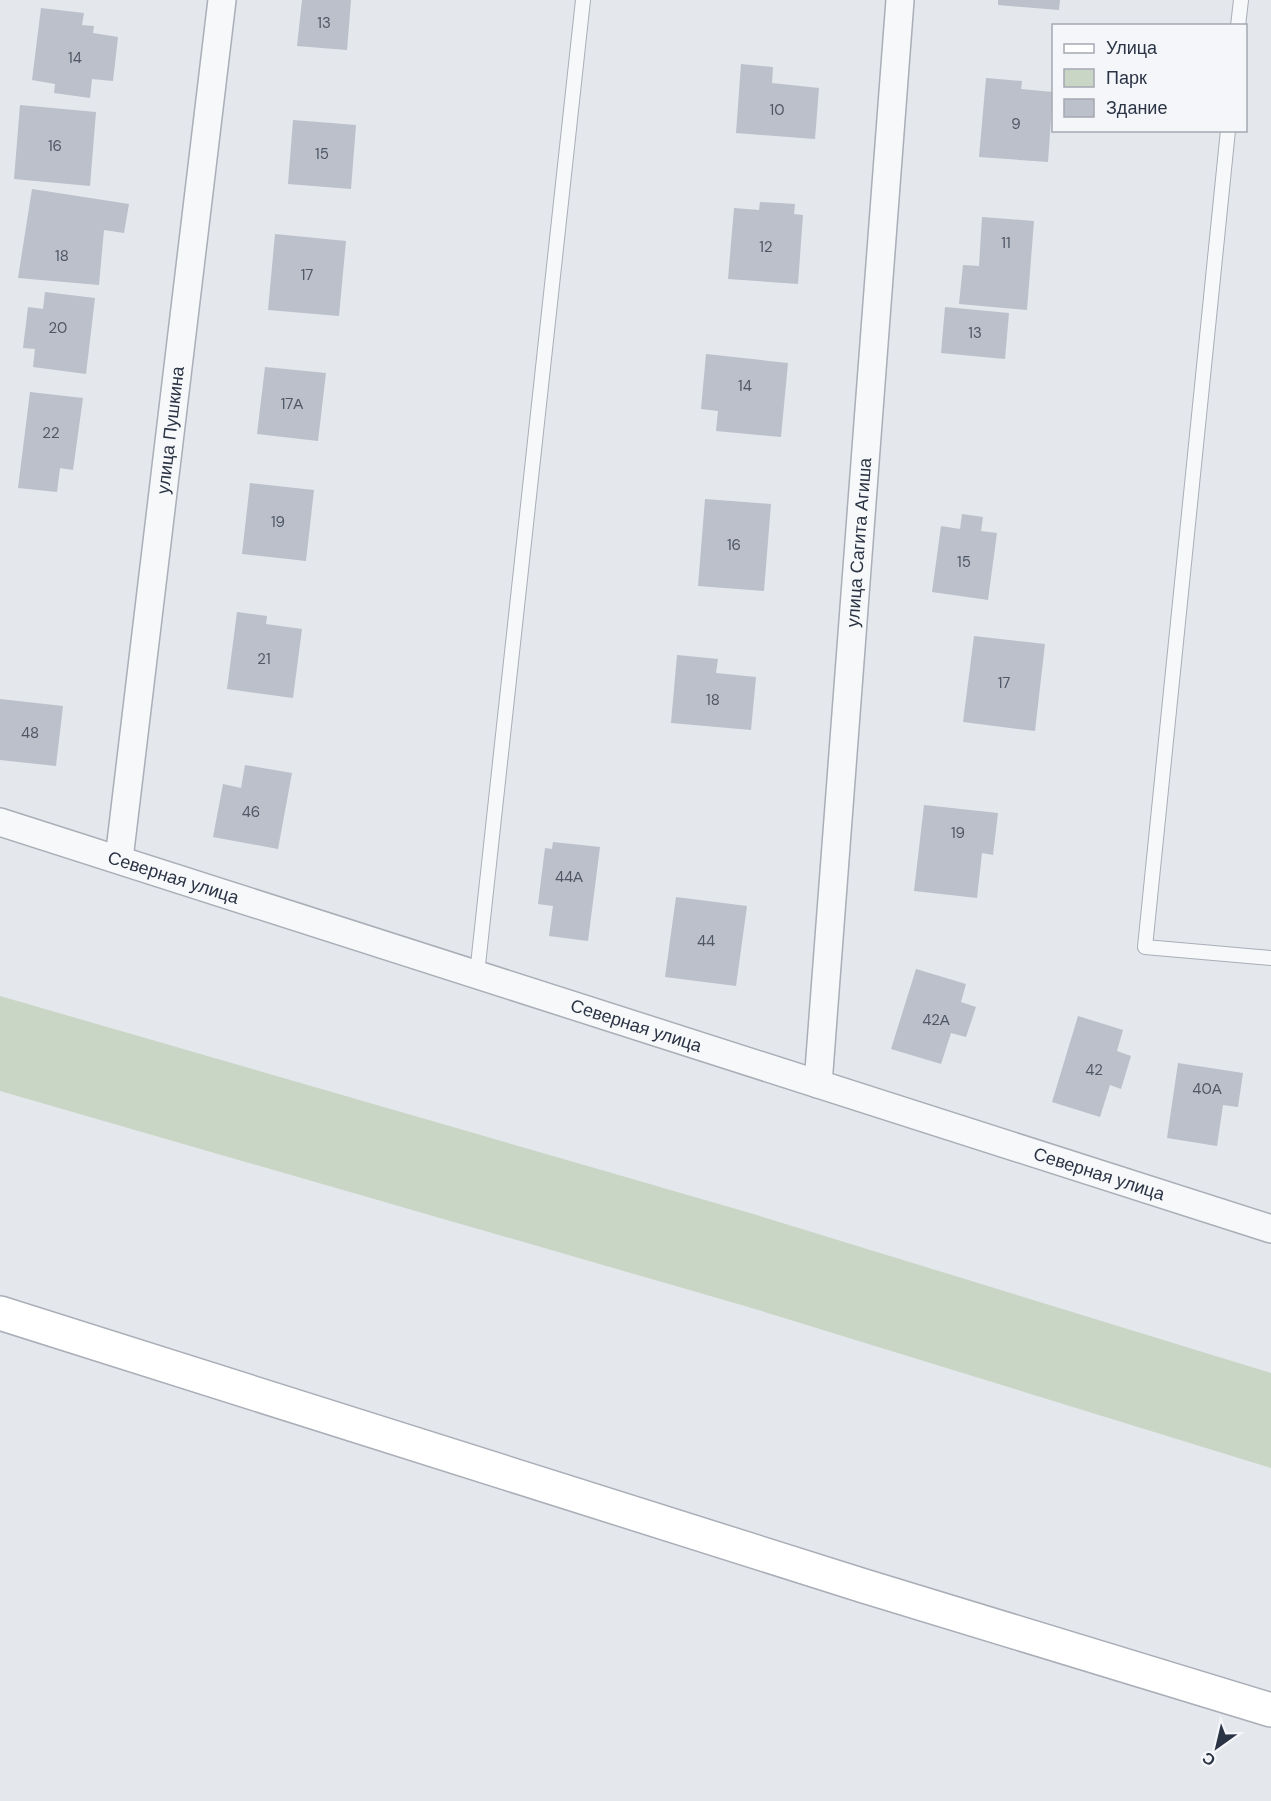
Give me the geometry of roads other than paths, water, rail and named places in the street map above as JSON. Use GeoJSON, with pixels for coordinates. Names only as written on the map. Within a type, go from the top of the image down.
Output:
{"type":"FeatureCollection","features":[{"type":"Feature","properties":{"kind":"main road"},"geometry":{"type":"LineString","coordinates":[[0,1313],[864,1586],[1271,1710]]}},
{"type":"Feature","properties":{"kind":"street","name":"улица Пушкина"},"geometry":{"type":"LineString","coordinates":[[119,859],[222,0]]}},
{"type":"Feature","properties":{"kind":"street","name":"улица Сагита Агиша"},"geometry":{"type":"LineString","coordinates":[[818,1084],[900,0]]}},
{"type":"Feature","properties":{"kind":"street","name":"Северная улица"},"geometry":{"type":"LineString","coordinates":[[0,822],[1271,1229]]}},
{"type":"Feature","properties":{"kind":"lane"},"geometry":{"type":"LineString","coordinates":[[477,974],[583,0]]}},
{"type":"Feature","properties":{"kind":"lane"},"geometry":{"type":"LineString","coordinates":[[1238,24],[1241,0]]}},
{"type":"Feature","properties":{"kind":"lane"},"geometry":{"type":"LineString","coordinates":[[1228,132],[1145,947],[1271,958]]}}]}
